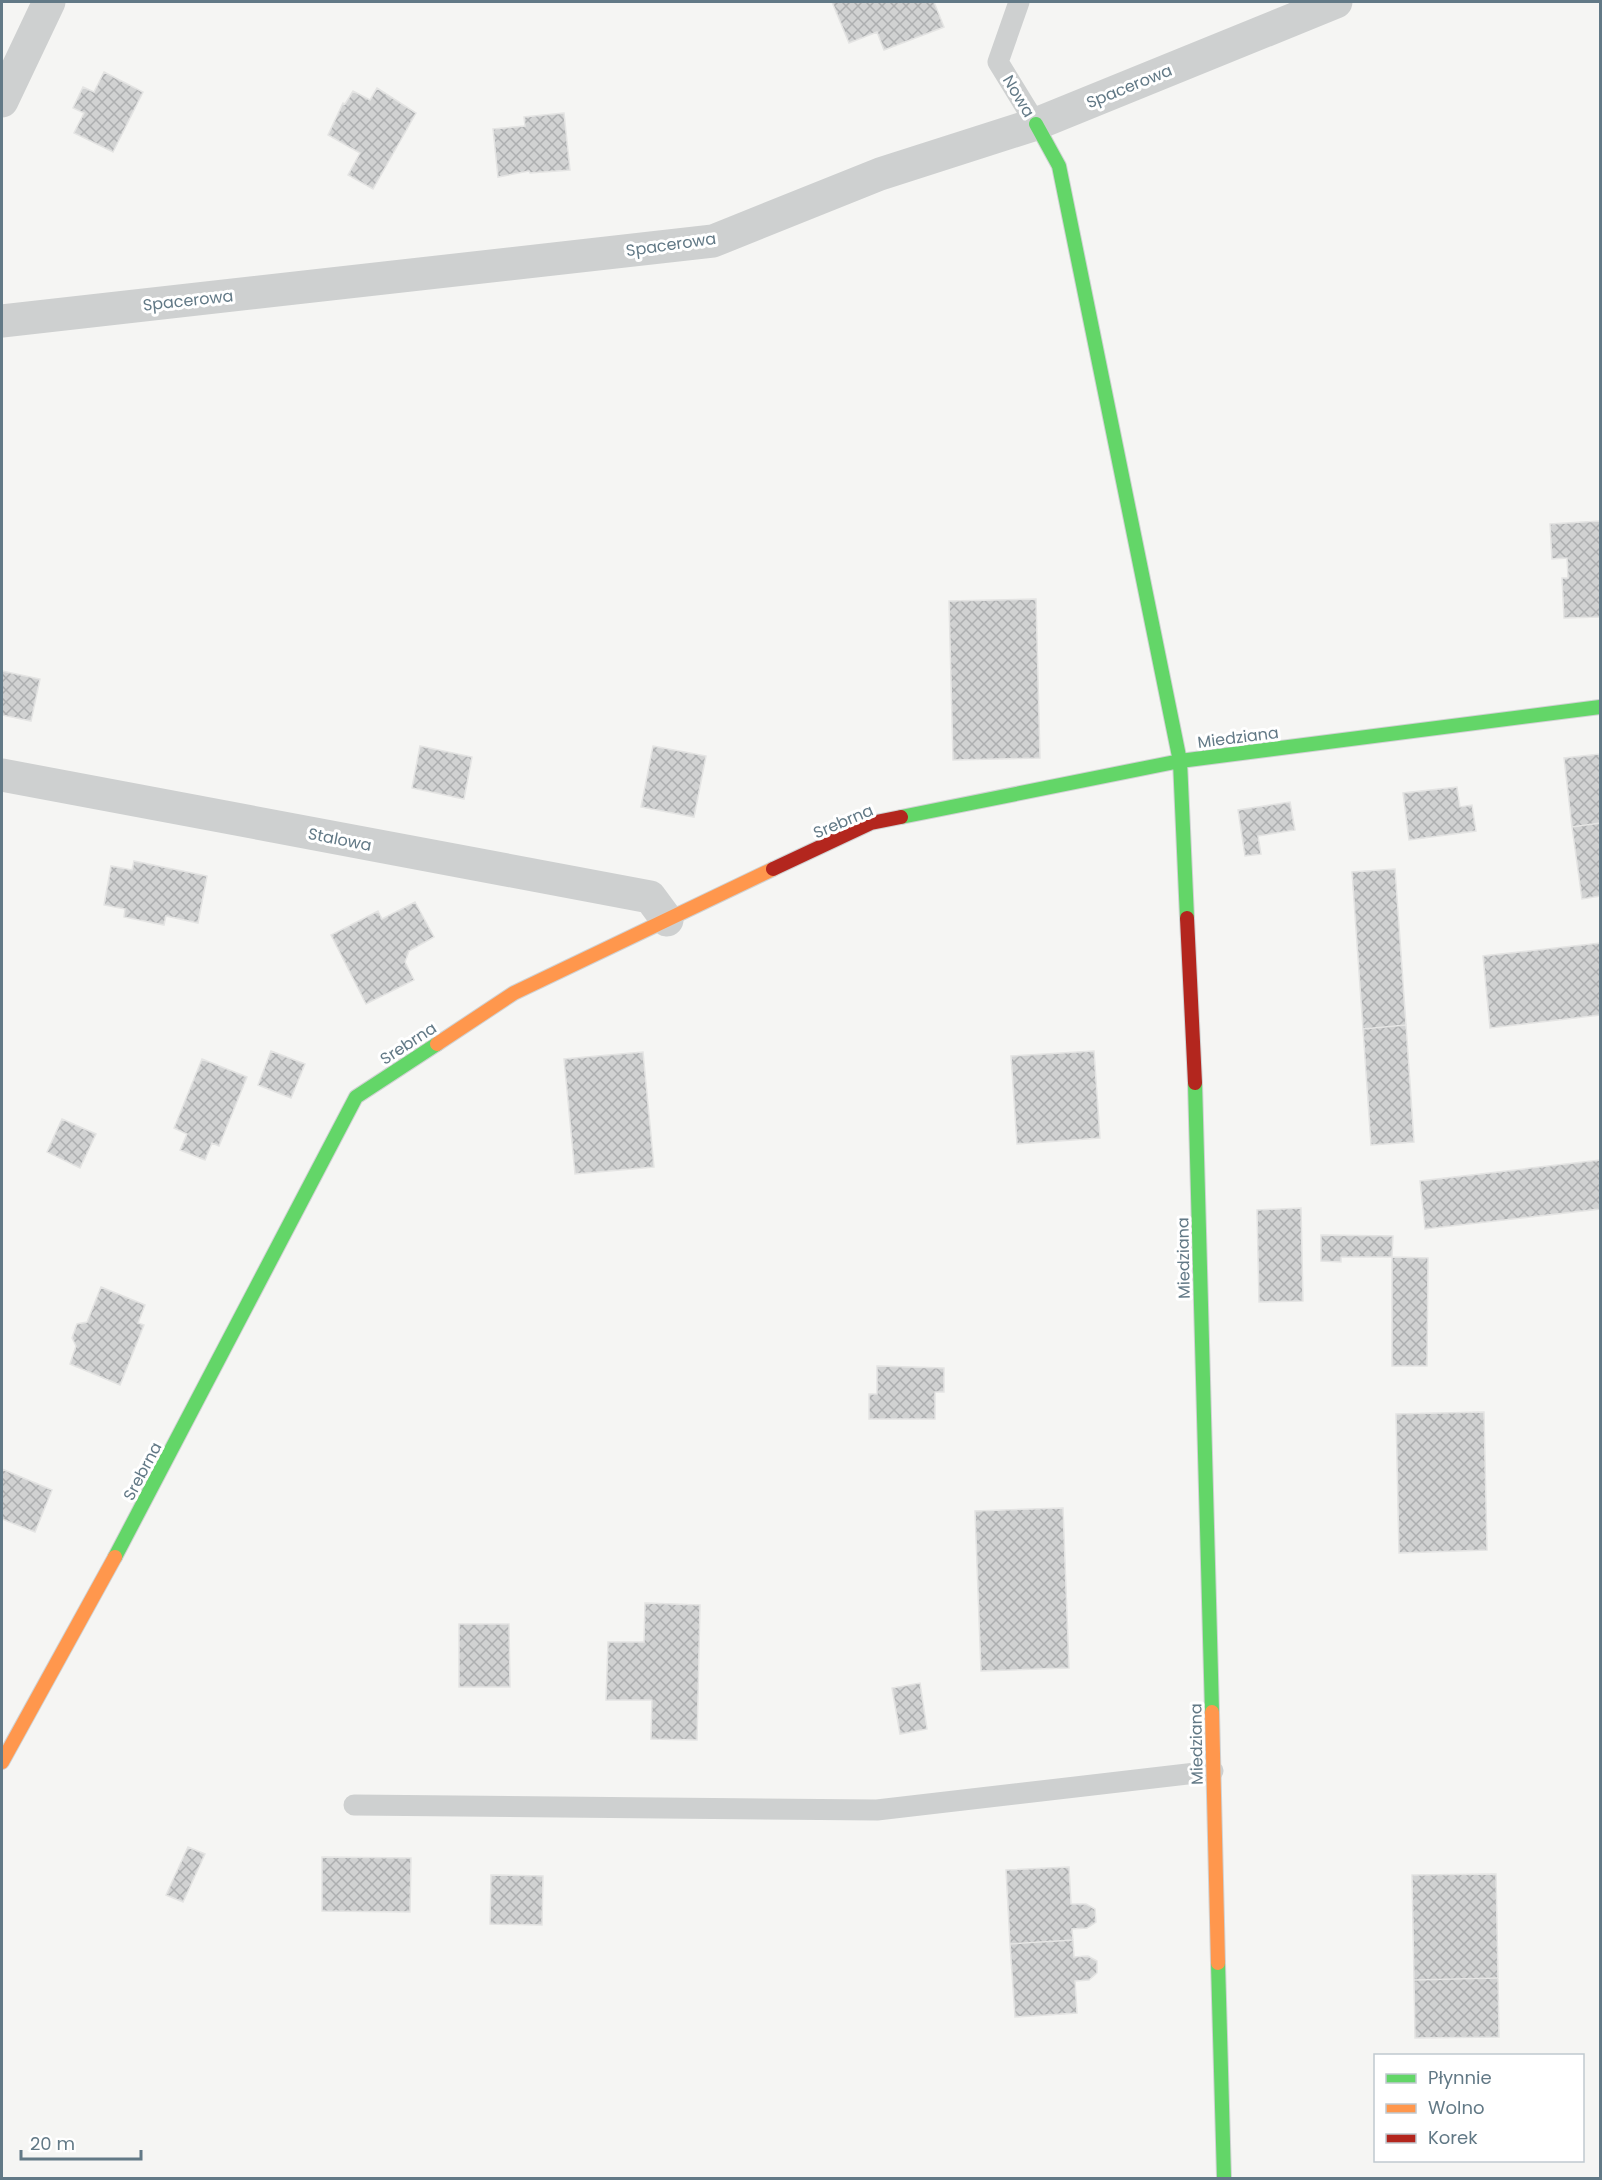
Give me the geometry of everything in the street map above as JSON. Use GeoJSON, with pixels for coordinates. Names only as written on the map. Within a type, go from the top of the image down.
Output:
{"type":"FeatureCollection","features":[{"type":"Feature","properties":{"kind":"street"},"geometry":{"type":"LineString","coordinates":[[2,101],[49,2]]}},
{"type":"Feature","properties":{"kind":"street","name":"Spacerowa"},"geometry":{"type":"LineString","coordinates":[[2,321],[713,241],[880,174],[1036,124],[1336,2]]}},
{"type":"Feature","properties":{"kind":"street"},"geometry":{"type":"LineString","coordinates":[[1036,124],[1059,166],[1180,761]]}},
{"type":"Feature","properties":{"kind":"street","name":"Miedziana"},"geometry":{"type":"LineString","coordinates":[[1224,2178],[1195,1089],[1180,761],[1600,707]]}},
{"type":"Feature","properties":{"kind":"street","name":"Srebrna"},"geometry":{"type":"LineString","coordinates":[[2,1762],[141,1509],[357,1097],[514,993],[871,823],[1180,761]]}},
{"type":"Feature","properties":{"kind":"street","name":"Stalowa"},"geometry":{"type":"LineString","coordinates":[[2,775],[650,897],[667,920]]}},
{"type":"Feature","properties":{"kind":"lane","name":"Nowa"},"geometry":{"type":"LineString","coordinates":[[1019,2],[998,63],[1036,124]]}},
{"type":"Feature","properties":{"kind":"lane"},"geometry":{"type":"LineString","coordinates":[[354,1805],[878,1810],[1213,1771]]}},
{"type":"Feature","properties":{"kind":"building"},"geometry":{"type":"Polygon","coordinates":[[[832,2],[934,2],[944,27],[884,50],[877,32],[849,43],[832,2]]]}},
{"type":"Feature","properties":{"kind":"building"},"geometry":{"type":"Polygon","coordinates":[[[104,72],[143,92],[113,152],[74,133],[84,113],[73,108],[83,87],[94,92],[104,72]]]}},
{"type":"Feature","properties":{"kind":"building"},"geometry":{"type":"Polygon","coordinates":[[[377,88],[416,113],[373,189],[348,175],[360,153],[328,135],[343,103],[345,104],[353,91],[370,100],[377,88]]]}},
{"type":"Feature","properties":{"kind":"building"},"geometry":{"type":"Polygon","coordinates":[[[564,113],[570,170],[530,173],[529,171],[498,177],[493,129],[525,126],[524,117],[564,113]]]}},
{"type":"Feature","properties":{"kind":"building"},"geometry":{"type":"Polygon","coordinates":[[[1600,521],[1600,617],[1564,618],[1562,578],[1568,578],[1567,558],[1552,559],[1550,524],[1600,521]]]}},
{"type":"Feature","properties":{"kind":"building"},"geometry":{"type":"Polygon","coordinates":[[[1036,599],[1040,758],[953,760],[949,601],[1036,599]]]}},
{"type":"Feature","properties":{"kind":"building"},"geometry":{"type":"Polygon","coordinates":[[[2,671],[40,679],[31,721],[2,715],[2,671]]]}},
{"type":"Feature","properties":{"kind":"building"},"geometry":{"type":"Polygon","coordinates":[[[420,746],[472,757],[464,799],[412,788],[420,746]]]}},
{"type":"Feature","properties":{"kind":"building"},"geometry":{"type":"Polygon","coordinates":[[[653,746],[706,756],[694,817],[641,807],[653,746]]]}},
{"type":"Feature","properties":{"kind":"building"},"geometry":{"type":"Polygon","coordinates":[[[1600,754],[1600,823],[1572,827],[1564,758],[1600,754]]]}},
{"type":"Feature","properties":{"kind":"building"},"geometry":{"type":"Polygon","coordinates":[[[1457,787],[1460,807],[1472,805],[1476,831],[1409,840],[1403,793],[1457,787]]]}},
{"type":"Feature","properties":{"kind":"building"},"geometry":{"type":"Polygon","coordinates":[[[1290,802],[1295,830],[1258,836],[1261,854],[1245,856],[1238,810],[1290,802]]]}},
{"type":"Feature","properties":{"kind":"building"},"geometry":{"type":"Polygon","coordinates":[[[1600,823],[1600,896],[1582,899],[1572,827],[1600,823]]]}},
{"type":"Feature","properties":{"kind":"building"},"geometry":{"type":"Polygon","coordinates":[[[134,861],[207,876],[198,923],[166,916],[164,925],[124,917],[125,909],[104,905],[111,866],[132,870],[134,861]]]}},
{"type":"Feature","properties":{"kind":"building"},"geometry":{"type":"Polygon","coordinates":[[[1395,869],[1406,1025],[1363,1029],[1352,872],[1395,869]]]}},
{"type":"Feature","properties":{"kind":"building"},"geometry":{"type":"Polygon","coordinates":[[[415,902],[434,937],[409,951],[405,962],[414,980],[366,1004],[331,935],[378,911],[382,919],[415,902]]]}},
{"type":"Feature","properties":{"kind":"building"},"geometry":{"type":"Polygon","coordinates":[[[1600,943],[1600,1015],[1490,1028],[1483,956],[1600,943]]]}},
{"type":"Feature","properties":{"kind":"building"},"geometry":{"type":"Polygon","coordinates":[[[1406,1025],[1414,1142],[1371,1145],[1363,1029],[1406,1025]]]}},
{"type":"Feature","properties":{"kind":"building"},"geometry":{"type":"Polygon","coordinates":[[[271,1051],[305,1064],[291,1098],[258,1085],[271,1051]]]}},
{"type":"Feature","properties":{"kind":"building"},"geometry":{"type":"Polygon","coordinates":[[[1094,1051],[1100,1138],[1017,1144],[1011,1056],[1094,1051]]]}},
{"type":"Feature","properties":{"kind":"building"},"geometry":{"type":"Polygon","coordinates":[[[643,1052],[654,1167],[575,1174],[564,1059],[643,1052]]]}},
{"type":"Feature","properties":{"kind":"building"},"geometry":{"type":"Polygon","coordinates":[[[202,1059],[247,1077],[219,1146],[212,1143],[205,1160],[180,1150],[187,1134],[174,1128],[202,1059]]]}},
{"type":"Feature","properties":{"kind":"building"},"geometry":{"type":"Polygon","coordinates":[[[62,1119],[96,1134],[80,1168],[47,1152],[62,1119]]]}},
{"type":"Feature","properties":{"kind":"building"},"geometry":{"type":"Polygon","coordinates":[[[1600,1160],[1600,1209],[1425,1229],[1420,1181],[1600,1160]]]}},
{"type":"Feature","properties":{"kind":"building"},"geometry":{"type":"Polygon","coordinates":[[[1301,1208],[1303,1301],[1259,1302],[1257,1210],[1301,1208]]]}},
{"type":"Feature","properties":{"kind":"building"},"geometry":{"type":"Polygon","coordinates":[[[1321,1235],[1393,1236],[1392,1257],[1341,1257],[1341,1262],[1321,1261],[1321,1235]]]}},
{"type":"Feature","properties":{"kind":"building"},"geometry":{"type":"Polygon","coordinates":[[[1392,1257],[1428,1258],[1427,1366],[1392,1366],[1392,1257]]]}},
{"type":"Feature","properties":{"kind":"building"},"geometry":{"type":"Polygon","coordinates":[[[101,1287],[145,1305],[138,1323],[144,1325],[120,1385],[70,1364],[76,1346],[72,1338],[77,1324],[87,1322],[101,1287]]]}},
{"type":"Feature","properties":{"kind":"building"},"geometry":{"type":"Polygon","coordinates":[[[877,1366],[944,1368],[944,1392],[935,1392],[935,1419],[869,1419],[869,1394],[877,1394],[877,1366]]]}},
{"type":"Feature","properties":{"kind":"building"},"geometry":{"type":"Polygon","coordinates":[[[1484,1412],[1487,1550],[1399,1553],[1396,1414],[1484,1412]]]}},
{"type":"Feature","properties":{"kind":"building"},"geometry":{"type":"Polygon","coordinates":[[[2,1469],[52,1490],[35,1532],[2,1519],[2,1469]]]}},
{"type":"Feature","properties":{"kind":"building"},"geometry":{"type":"Polygon","coordinates":[[[1063,1508],[1069,1668],[981,1671],[975,1511],[1063,1508]]]}},
{"type":"Feature","properties":{"kind":"building"},"geometry":{"type":"Polygon","coordinates":[[[645,1603],[700,1605],[697,1740],[651,1739],[652,1700],[606,1700],[608,1642],[644,1642],[645,1603]]]}},
{"type":"Feature","properties":{"kind":"building"},"geometry":{"type":"Polygon","coordinates":[[[459,1624],[509,1624],[510,1687],[459,1687],[459,1624]]]}},
{"type":"Feature","properties":{"kind":"building"},"geometry":{"type":"Polygon","coordinates":[[[920,1683],[927,1729],[900,1734],[892,1688],[920,1683]]]}},
{"type":"Feature","properties":{"kind":"building"},"geometry":{"type":"Polygon","coordinates":[[[188,1847],[205,1854],[183,1902],[166,1895],[188,1847]]]}},
{"type":"Feature","properties":{"kind":"building"},"geometry":{"type":"Polygon","coordinates":[[[322,1857],[411,1858],[410,1912],[322,1911],[322,1857]]]}},
{"type":"Feature","properties":{"kind":"building"},"geometry":{"type":"Polygon","coordinates":[[[1069,1867],[1071,1904],[1086,1904],[1095,1909],[1096,1922],[1087,1928],[1072,1929],[1073,1940],[1010,1944],[1006,1870],[1069,1867]]]}},
{"type":"Feature","properties":{"kind":"building"},"geometry":{"type":"Polygon","coordinates":[[[1496,1874],[1498,1978],[1414,1980],[1412,1875],[1496,1874]]]}},
{"type":"Feature","properties":{"kind":"building"},"geometry":{"type":"Polygon","coordinates":[[[491,1875],[543,1876],[542,1925],[490,1924],[491,1875]]]}},
{"type":"Feature","properties":{"kind":"building"},"geometry":{"type":"Polygon","coordinates":[[[1073,1940],[1074,1957],[1088,1956],[1097,1961],[1097,1973],[1089,1980],[1075,1981],[1077,2013],[1015,2017],[1010,1944],[1073,1940]]]}},
{"type":"Feature","properties":{"kind":"building"},"geometry":{"type":"Polygon","coordinates":[[[1498,1978],[1499,2037],[1415,2038],[1414,1980],[1498,1978]]]}},
{"type":"Feature","properties":{"kind":"traffic: fast"},"geometry":{"type":"LineString","coordinates":[[1036,124],[1059,166],[1180,761],[1187,918]]}},
{"type":"Feature","properties":{"kind":"traffic: fast"},"geometry":{"type":"LineString","coordinates":[[901,817],[1180,761],[1600,707]]}},
{"type":"Feature","properties":{"kind":"traffic: fast"},"geometry":{"type":"LineString","coordinates":[[115,1557],[356,1097],[437,1044]]}},
{"type":"Feature","properties":{"kind":"traffic: fast"},"geometry":{"type":"LineString","coordinates":[[1195,1083],[1212,1712]]}},
{"type":"Feature","properties":{"kind":"traffic: fast"},"geometry":{"type":"LineString","coordinates":[[1218,1963],[1224,2178]]}},
{"type":"Feature","properties":{"kind":"traffic: slow"},"geometry":{"type":"LineString","coordinates":[[437,1044],[514,993],[773,869]]}},
{"type":"Feature","properties":{"kind":"traffic: slow"},"geometry":{"type":"LineString","coordinates":[[2,1762],[115,1557]]}},
{"type":"Feature","properties":{"kind":"traffic: slow"},"geometry":{"type":"LineString","coordinates":[[1212,1712],[1218,1963]]}},
{"type":"Feature","properties":{"kind":"traffic: jam"},"geometry":{"type":"LineString","coordinates":[[773,869],[871,823],[901,817]]}},
{"type":"Feature","properties":{"kind":"traffic: jam"},"geometry":{"type":"LineString","coordinates":[[1187,918],[1195,1083]]}}]}
